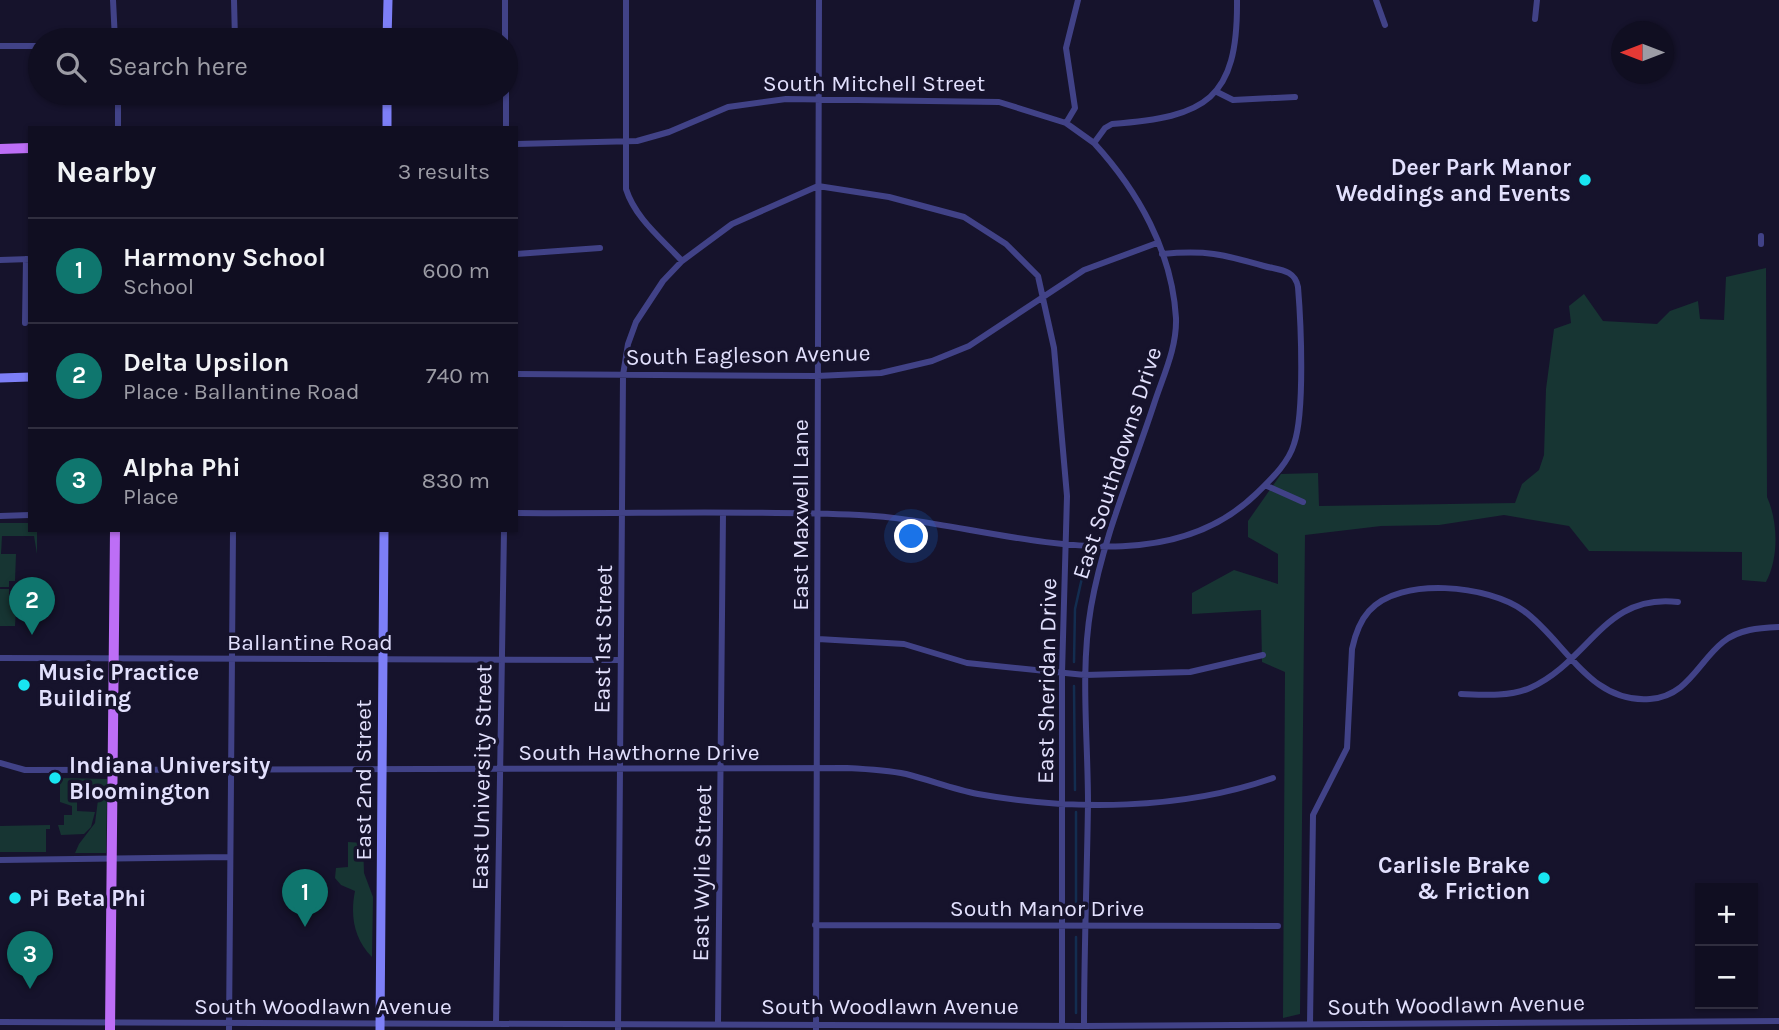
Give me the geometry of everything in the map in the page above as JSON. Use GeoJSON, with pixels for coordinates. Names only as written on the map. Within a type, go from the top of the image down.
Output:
{"type":"FeatureCollection","features":[{"type":"Feature","properties":{"kind":"main road"},"geometry":{"type":"LineString","coordinates":[[0,149],[28,148]]}},
{"type":"Feature","properties":{"kind":"main road"},"geometry":{"type":"LineString","coordinates":[[110,1026],[115,532]]}},
{"type":"Feature","properties":{"kind":"street"},"geometry":{"type":"LineString","coordinates":[[113,0],[114,28]]}},
{"type":"Feature","properties":{"kind":"street"},"geometry":{"type":"LineString","coordinates":[[234,0],[235,28]]}},
{"type":"Feature","properties":{"kind":"street"},"geometry":{"type":"LineString","coordinates":[[387,0],[387,28]]}},
{"type":"Feature","properties":{"kind":"street"},"geometry":{"type":"LineString","coordinates":[[505,0],[505,28]]}},
{"type":"Feature","properties":{"kind":"street"},"geometry":{"type":"LineString","coordinates":[[626,0],[626,189],[631,204],[682,261]]}},
{"type":"Feature","properties":{"kind":"street","name":"East Maxwell Lane"},"geometry":{"type":"LineString","coordinates":[[816,1027],[819,0]]}},
{"type":"Feature","properties":{"kind":"street"},"geometry":{"type":"LineString","coordinates":[[1066,123],[1075,108],[1066,48],[1078,0]]}},
{"type":"Feature","properties":{"kind":"street"},"geometry":{"type":"LineString","coordinates":[[1094,143],[1105,128],[1112,124],[1186,111],[1205,103],[1216,92],[1233,55],[1237,0]]}},
{"type":"Feature","properties":{"kind":"street"},"geometry":{"type":"LineString","coordinates":[[1376,0],[1385,25]]}},
{"type":"Feature","properties":{"kind":"street"},"geometry":{"type":"LineString","coordinates":[[1535,19],[1537,0]]}},
{"type":"Feature","properties":{"kind":"street"},"geometry":{"type":"LineString","coordinates":[[0,46],[28,46]]}},
{"type":"Feature","properties":{"kind":"street"},"geometry":{"type":"LineString","coordinates":[[1216,92],[1233,100],[1295,97]]}},
{"type":"Feature","properties":{"kind":"street","name":"South Mitchell Street"},"geometry":{"type":"LineString","coordinates":[[518,144],[625,142],[659,135],[741,104],[786,99],[819,102],[999,102],[1066,123],[1094,143]]}},
{"type":"Feature","properties":{"kind":"street"},"geometry":{"type":"LineString","coordinates":[[118,105],[118,126]]}},
{"type":"Feature","properties":{"kind":"street"},"geometry":{"type":"LineString","coordinates":[[387,105],[387,126]]}},
{"type":"Feature","properties":{"kind":"street"},"geometry":{"type":"LineString","coordinates":[[506,105],[506,126]]}},
{"type":"Feature","properties":{"kind":"street","name":"East Southdowns Drive"},"geometry":{"type":"LineString","coordinates":[[1084,1026],[1087,803],[1085,675],[1090,610],[1107,546],[1175,337],[1174,303],[1162,254],[1129,185],[1094,143]]}},
{"type":"Feature","properties":{"kind":"street","name":"East 1st Street"},"geometry":{"type":"LineString","coordinates":[[618,1027],[623,375],[628,344],[636,321],[651,296],[682,261],[732,224],[818,187]]}},
{"type":"Feature","properties":{"kind":"street","name":"East Sheridan Drive"},"geometry":{"type":"LineString","coordinates":[[818,187],[889,197],[970,220],[1025,260],[1038,275],[1045,297],[1053,339],[1062,422],[1067,543],[1062,673],[1062,1024]]}},
{"type":"Feature","properties":{"kind":"street","name":"South Eagleson Avenue"},"geometry":{"type":"LineString","coordinates":[[518,374],[817,376],[881,373],[932,361],[970,346],[1084,270],[1157,243]]}},
{"type":"Feature","properties":{"kind":"street"},"geometry":{"type":"LineString","coordinates":[[518,254],[600,248]]}},
{"type":"Feature","properties":{"kind":"street"},"geometry":{"type":"LineString","coordinates":[[518,513],[860,515],[919,521],[1009,539],[1107,546],[1188,536],[1240,509],[1288,457],[1297,432],[1299,300],[1294,276],[1284,270],[1214,252],[1162,254]]}},
{"type":"Feature","properties":{"kind":"street"},"geometry":{"type":"LineString","coordinates":[[0,260],[28,259],[25,323]]}},
{"type":"Feature","properties":{"kind":"street"},"geometry":{"type":"LineString","coordinates":[[0,378],[28,377]]}},
{"type":"Feature","properties":{"kind":"street"},"geometry":{"type":"LineString","coordinates":[[1265,485],[1303,502]]}},
{"type":"Feature","properties":{"kind":"street","name":"East Wylie Street"},"geometry":{"type":"LineString","coordinates":[[718,1023],[723,513]]}},
{"type":"Feature","properties":{"kind":"street"},"geometry":{"type":"LineString","coordinates":[[0,516],[28,515]]}},
{"type":"Feature","properties":{"kind":"street"},"geometry":{"type":"LineString","coordinates":[[229,1026],[233,532]]}},
{"type":"Feature","properties":{"kind":"street","name":"East 2nd Street"},"geometry":{"type":"LineString","coordinates":[[380,1026],[384,532]]}},
{"type":"Feature","properties":{"kind":"street","name":"East University Street"},"geometry":{"type":"LineString","coordinates":[[496,1024],[504,532]]}},
{"type":"Feature","properties":{"kind":"street"},"geometry":{"type":"LineString","coordinates":[[1310,1024],[1313,815],[1347,748],[1352,649],[1355,634],[1368,612],[1395,593],[1441,587],[1484,593],[1524,610],[1598,685],[1621,696],[1650,699],[1677,691],[1724,641],[1742,632],[1779,627]]}},
{"type":"Feature","properties":{"kind":"street"},"geometry":{"type":"LineString","coordinates":[[1461,694],[1507,694],[1529,688],[1552,676],[1606,624],[1630,607],[1654,599],[1678,602]]}},
{"type":"Feature","properties":{"kind":"street"},"geometry":{"type":"LineString","coordinates":[[818,639],[904,644],[967,663],[1085,675],[1190,672],[1263,655]]}},
{"type":"Feature","properties":{"kind":"street","name":"Ballantine Road"},"geometry":{"type":"LineString","coordinates":[[0,658],[502,662],[620,660]]}},
{"type":"Feature","properties":{"kind":"street","name":"South Hawthorne Drive"},"geometry":{"type":"LineString","coordinates":[[0,763],[25,770],[880,770],[975,793],[1087,803],[1184,799],[1244,788],[1273,778]]}},
{"type":"Feature","properties":{"kind":"street"},"geometry":{"type":"LineString","coordinates":[[0,860],[230,857]]}},
{"type":"Feature","properties":{"kind":"street","name":"South Manor Drive"},"geometry":{"type":"LineString","coordinates":[[815,925],[1278,926]]}},
{"type":"Feature","properties":{"kind":"street"},"geometry":{"type":"LineString","coordinates":[[1663,1021],[1663,1030]]}},
{"type":"Feature","properties":{"kind":"street","name":"South Woodlawn Avenue"},"geometry":{"type":"LineString","coordinates":[[0,1022],[110,1026],[477,1027],[496,1024],[618,1027],[718,1023],[816,1027],[1062,1024],[1421,1026],[1779,1021]]}},
{"type":"Feature","properties":{"kind":"green space"},"geometry":{"type":"Polygon","coordinates":[[[1766,268],[1767,497],[1776,539],[1773,562],[1766,582],[1742,580],[1742,552],[1589,551],[1569,526],[1504,515],[1439,525],[1381,526],[1305,535],[1300,1014],[1283,1018],[1285,672],[1262,662],[1261,610],[1192,614],[1192,593],[1234,570],[1278,584],[1278,554],[1248,537],[1248,521],[1281,474],[1318,473],[1319,506],[1515,503],[1522,484],[1539,470],[1544,455],[1546,389],[1554,329],[1571,323],[1569,306],[1584,294],[1603,321],[1657,324],[1670,311],[1698,301],[1700,319],[1724,320],[1726,277],[1766,268]]]}},
{"type":"Feature","properties":{"kind":"green space"},"geometry":{"type":"Polygon","coordinates":[[[0,523],[28,523],[28,532],[37,532],[37,554],[34,536],[2,536],[1,554],[16,554],[15,581],[9,581],[9,587],[0,587],[0,523]]]}},
{"type":"Feature","properties":{"kind":"green space"},"geometry":{"type":"Polygon","coordinates":[[[0,589],[9,589],[9,596],[17,596],[17,600],[33,600],[32,609],[16,609],[15,626],[0,626],[0,589]]]}},
{"type":"Feature","properties":{"kind":"green space"},"geometry":{"type":"Polygon","coordinates":[[[60,778],[107,779],[107,798],[93,798],[93,791],[77,791],[77,811],[95,812],[91,827],[84,834],[61,835],[58,825],[64,825],[64,815],[72,815],[72,806],[60,802],[60,778]]]}},
{"type":"Feature","properties":{"kind":"green space"},"geometry":{"type":"Polygon","coordinates":[[[98,800],[107,800],[106,853],[75,853],[95,823],[98,800]]]}},
{"type":"Feature","properties":{"kind":"green space"},"geometry":{"type":"Polygon","coordinates":[[[50,825],[50,829],[46,829],[46,852],[0,852],[0,826],[50,825]]]}},
{"type":"Feature","properties":{"kind":"green space"},"geometry":{"type":"Polygon","coordinates":[[[348,842],[363,843],[364,873],[373,897],[372,957],[357,935],[353,909],[355,891],[341,885],[335,878],[336,868],[348,867],[348,842]]]}},
{"type":"Feature","properties":{"kind":"waterway"},"geometry":{"type":"LineString","coordinates":[[1074,662],[1075,609],[1086,560]]}},
{"type":"Feature","properties":{"kind":"waterway"},"geometry":{"type":"LineString","coordinates":[[1074,686],[1075,790]]}},
{"type":"Feature","properties":{"kind":"waterway"},"geometry":{"type":"LineString","coordinates":[[1076,812],[1076,913]]}},
{"type":"Feature","properties":{"kind":"waterway"},"geometry":{"type":"LineString","coordinates":[[1076,937],[1076,1013]]}},
{"type":"Feature","properties":{"kind":"place","name":"Deer Park Manor Weddings and Events"},"geometry":{"type":"Point","coordinates":[1585,180]}},
{"type":"Feature","properties":{"kind":"place","name":"Delta Upsilon"},"geometry":{"type":"Point","coordinates":[32,635]}},
{"type":"Feature","properties":{"kind":"place","name":"Music Practice Building"},"geometry":{"type":"Point","coordinates":[24,685]}},
{"type":"Feature","properties":{"kind":"place","name":"Indiana University Bloomington"},"geometry":{"type":"Point","coordinates":[55,778]}},
{"type":"Feature","properties":{"kind":"place","name":"Carlisle Brake & Friction"},"geometry":{"type":"Point","coordinates":[1544,878]}},
{"type":"Feature","properties":{"kind":"place","name":"Pi Beta Phi"},"geometry":{"type":"Point","coordinates":[15,898]}},
{"type":"Feature","properties":{"kind":"place","name":"Harmony School"},"geometry":{"type":"Point","coordinates":[305,927]}},
{"type":"Feature","properties":{"kind":"place","name":"Alpha Phi"},"geometry":{"type":"Point","coordinates":[30,989]}}]}
